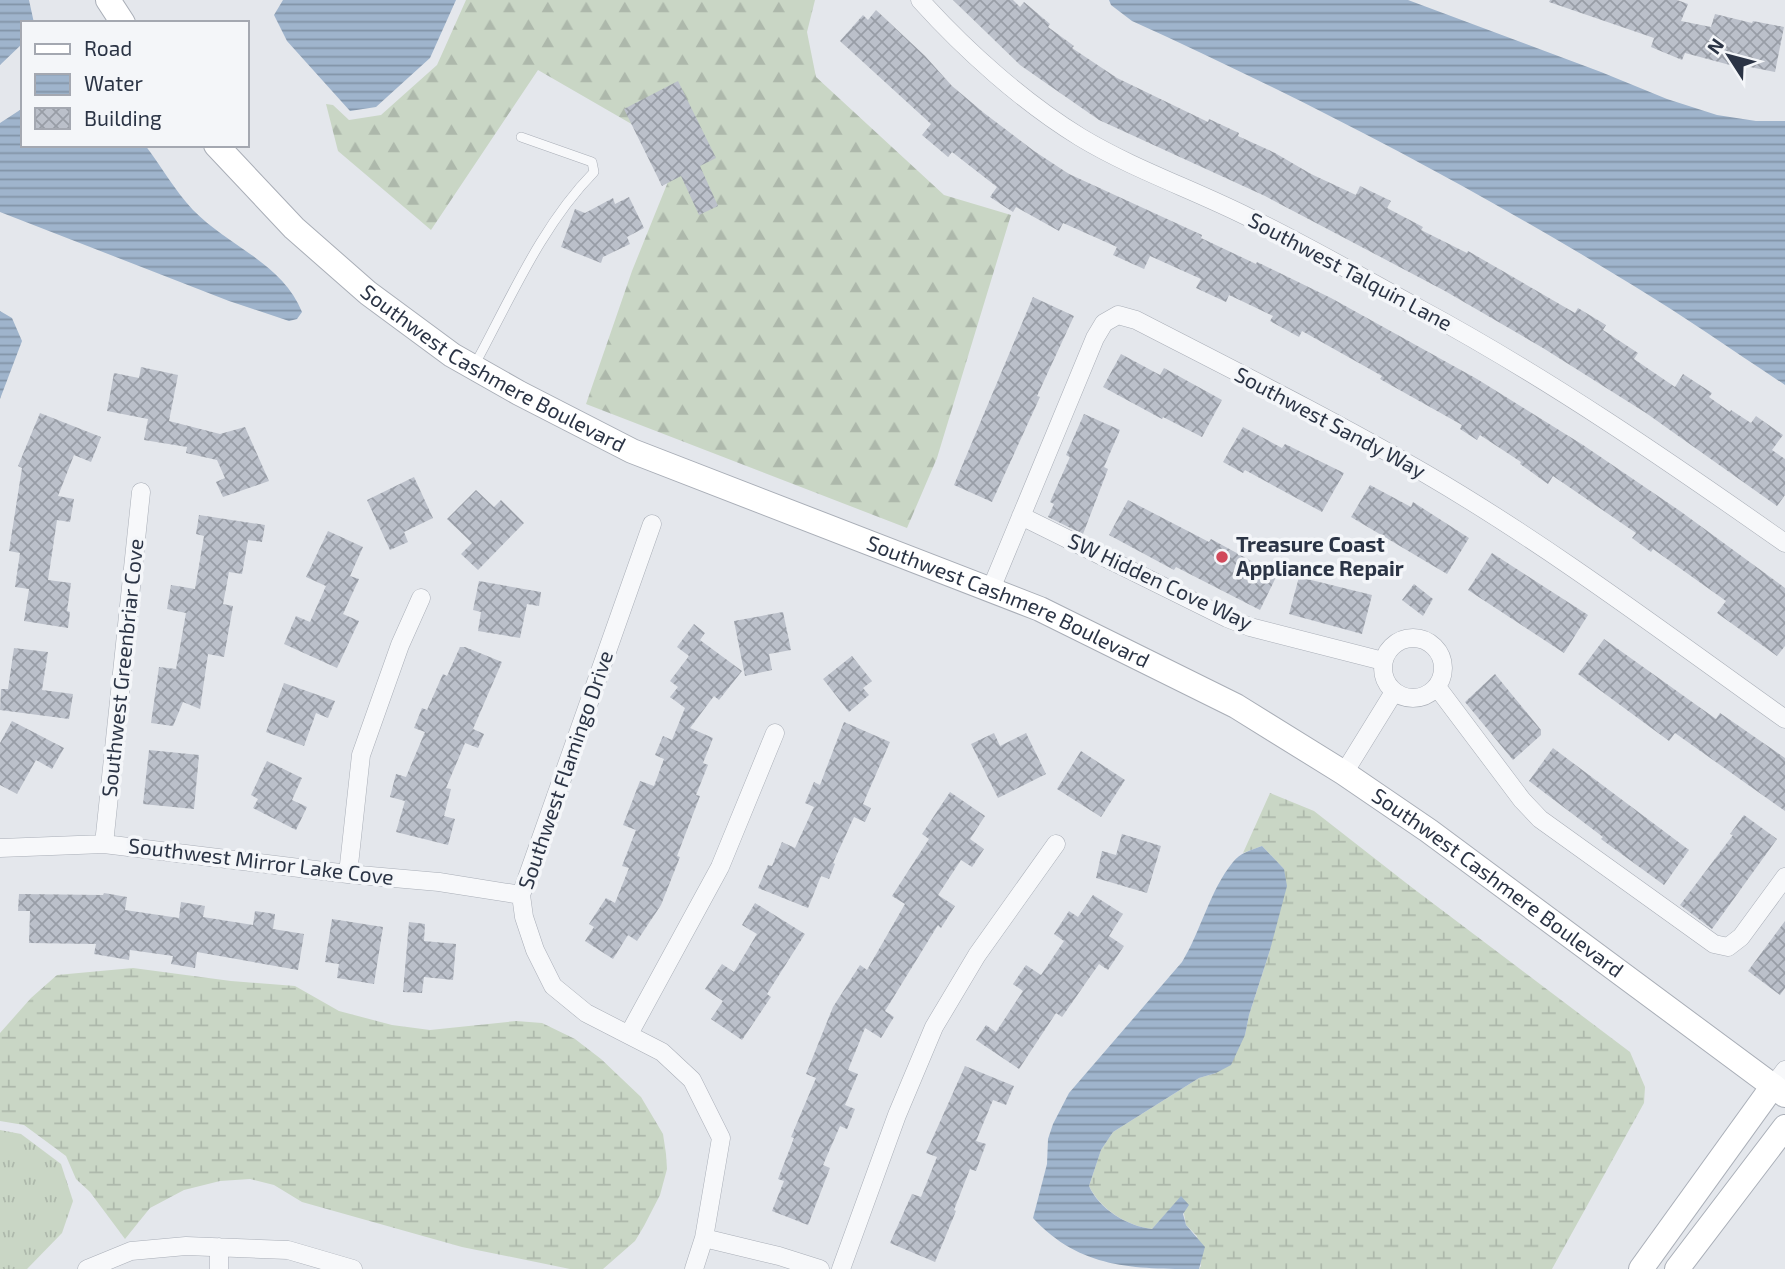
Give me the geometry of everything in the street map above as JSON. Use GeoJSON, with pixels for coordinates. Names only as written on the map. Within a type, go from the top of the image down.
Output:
{"type":"FeatureCollection","features":[{"type":"Feature","properties":{"kind":"street"},"geometry":{"type":"LineString","coordinates":[[108,0],[122,21]]}},
{"type":"Feature","properties":{"kind":"street","name":"Southwest Talquin Lane"},"geometry":{"type":"LineString","coordinates":[[920,0],[943,25],[1026,98],[1081,137],[1133,165],[1248,217],[1424,311],[1545,380],[1643,443],[1785,543]]}},
{"type":"Feature","properties":{"kind":"street","name":"Southwest Cashmere Boulevard"},"geometry":{"type":"LineString","coordinates":[[218,147],[294,228],[368,293],[473,368],[632,451],[1040,609],[1236,706],[1344,773],[1429,831],[1781,1083]]}},
{"type":"Feature","properties":{"kind":"street","name":"Southwest Sandy Way"},"geometry":{"type":"LineString","coordinates":[[991,589],[1095,338],[1104,323],[1118,315],[1136,320],[1315,412],[1428,475],[1567,564],[1785,719]]}},
{"type":"Feature","properties":{"kind":"street","name":"Southwest Greenbriar Cove"},"geometry":{"type":"LineString","coordinates":[[104,844],[141,492]]}},
{"type":"Feature","properties":{"kind":"street","name":"SW Hidden Cove Way"},"geometry":{"type":"LineString","coordinates":[[1021,516],[1227,618],[1250,627],[1383,661]]}},
{"type":"Feature","properties":{"kind":"street","name":"Southwest Flamingo Drive"},"geometry":{"type":"LineString","coordinates":[[652,524],[521,895],[524,918],[534,950],[553,986],[586,1013],[662,1052],[692,1080],[721,1138],[704,1238],[694,1269]]}},
{"type":"Feature","properties":{"kind":"street"},"geometry":{"type":"LineString","coordinates":[[348,874],[361,755],[400,645],[421,598]]}},
{"type":"Feature","properties":{"kind":"street"},"geometry":{"type":"LineString","coordinates":[[1407,637],[1426,640],[1439,652],[1443,660],[1442,677],[1437,687],[1424,696],[1414,698],[1394,692],[1387,685],[1383,674],[1383,661],[1388,650],[1397,641],[1407,637]]}},
{"type":"Feature","properties":{"kind":"street"},"geometry":{"type":"LineString","coordinates":[[1437,687],[1522,800],[1540,819],[1714,944],[1727,947],[1741,937],[1785,877]]}},
{"type":"Feature","properties":{"kind":"street"},"geometry":{"type":"LineString","coordinates":[[1344,773],[1394,692]]}},
{"type":"Feature","properties":{"kind":"street"},"geometry":{"type":"LineString","coordinates":[[629,1034],[720,867],[775,733]]}},
{"type":"Feature","properties":{"kind":"street","name":"Southwest Mirror Lake Cove"},"geometry":{"type":"LineString","coordinates":[[0,848],[104,844],[521,895]]}},
{"type":"Feature","properties":{"kind":"street"},"geometry":{"type":"LineString","coordinates":[[841,1269],[897,1115],[934,1027],[976,955],[1056,844]]}},
{"type":"Feature","properties":{"kind":"street"},"geometry":{"type":"LineString","coordinates":[[1641,1269],[1781,1083]]}},
{"type":"Feature","properties":{"kind":"street"},"geometry":{"type":"LineString","coordinates":[[1677,1269],[1785,1127]]}},
{"type":"Feature","properties":{"kind":"street"},"geometry":{"type":"LineString","coordinates":[[704,1238],[779,1255],[820,1269]]}},
{"type":"Feature","properties":{"kind":"street"},"geometry":{"type":"LineString","coordinates":[[87,1269],[131,1251],[186,1246],[288,1250],[353,1269]]}},
{"type":"Feature","properties":{"kind":"street"},"geometry":{"type":"LineString","coordinates":[[219,1247],[219,1269]]}},
{"type":"Feature","properties":{"kind":"lane"},"geometry":{"type":"LineString","coordinates":[[473,368],[542,240],[576,190],[594,172],[593,162],[520,136]]}},
{"type":"Feature","properties":{"kind":"green space"},"geometry":{"type":"Polygon","coordinates":[[[466,0],[815,0],[807,32],[816,77],[944,195],[1011,215],[937,458],[907,528],[586,404],[632,271],[680,152],[538,70],[431,230],[338,151],[326,104],[333,105],[349,120],[381,115],[437,65],[466,0]]]}},
{"type":"Feature","properties":{"kind":"green space"},"geometry":{"type":"Polygon","coordinates":[[[1270,793],[1314,811],[1630,1052],[1645,1087],[1644,1103],[1552,1269],[1199,1269],[1201,1266],[1197,1236],[1186,1225],[1181,1197],[1152,1229],[1115,1215],[1100,1202],[1089,1186],[1101,1150],[1113,1132],[1199,1078],[1216,1073],[1245,1035],[1270,950],[1284,869],[1262,846],[1243,853],[1270,793]]]}},
{"type":"Feature","properties":{"kind":"green space"},"geometry":{"type":"Polygon","coordinates":[[[133,968],[295,986],[339,1011],[392,1025],[430,1030],[516,1021],[542,1023],[575,1039],[601,1059],[641,1097],[663,1134],[667,1169],[660,1195],[635,1241],[603,1269],[570,1269],[462,1247],[302,1202],[274,1185],[250,1179],[220,1181],[184,1190],[150,1208],[125,1239],[90,1192],[76,1179],[66,1156],[24,1125],[0,1121],[0,1033],[31,998],[57,975],[133,968]]]}},
{"type":"Feature","properties":{"kind":"green space"},"geometry":{"type":"Polygon","coordinates":[[[0,1130],[21,1134],[61,1164],[73,1201],[62,1233],[27,1269],[0,1269],[0,1130]]]}},
{"type":"Feature","properties":{"kind":"water"},"geometry":{"type":"Polygon","coordinates":[[[0,0],[29,0],[34,21],[21,21],[21,45],[0,65],[0,0]]]}},
{"type":"Feature","properties":{"kind":"water"},"geometry":{"type":"Polygon","coordinates":[[[283,0],[456,0],[430,58],[376,107],[350,111],[287,41],[274,15],[283,0]]]}},
{"type":"Feature","properties":{"kind":"water"},"geometry":{"type":"Polygon","coordinates":[[[1109,0],[1408,0],[1667,99],[1717,115],[1756,121],[1785,121],[1785,385],[1653,298],[1512,214],[1324,113],[1132,21],[1111,5],[1109,0]]]}},
{"type":"Feature","properties":{"kind":"water"},"geometry":{"type":"Polygon","coordinates":[[[21,109],[21,147],[146,147],[193,210],[282,281],[302,312],[297,319],[289,321],[229,301],[0,212],[0,123],[21,109]]]}},
{"type":"Feature","properties":{"kind":"water"},"geometry":{"type":"Polygon","coordinates":[[[0,311],[12,318],[22,341],[0,399],[0,311]]]}},
{"type":"Feature","properties":{"kind":"water"},"geometry":{"type":"Polygon","coordinates":[[[1262,846],[1284,869],[1287,886],[1245,1035],[1231,1065],[1199,1078],[1113,1132],[1101,1150],[1089,1186],[1100,1202],[1115,1215],[1152,1229],[1181,1196],[1189,1205],[1183,1214],[1186,1225],[1205,1247],[1199,1269],[1130,1266],[1089,1257],[1051,1235],[1033,1218],[1047,1164],[1048,1139],[1053,1124],[1069,1093],[1182,962],[1218,885],[1233,862],[1242,854],[1262,846]]]}},
{"type":"Feature","properties":{"kind":"building"},"geometry":{"type":"Polygon","coordinates":[[[953,0],[1013,0],[1020,7],[1024,2],[1050,24],[1048,27],[1074,46],[1072,48],[1117,78],[1208,122],[1209,119],[1239,133],[1238,136],[1356,195],[1360,186],[1391,201],[1387,208],[1423,227],[1421,230],[1467,253],[1468,251],[1575,313],[1578,308],[1606,325],[1603,330],[1638,353],[1634,359],[1675,387],[1683,374],[1712,393],[1709,397],[1730,412],[1731,410],[1751,423],[1756,416],[1783,435],[1772,450],[1785,459],[1785,495],[1777,506],[1646,413],[1543,348],[1445,291],[1265,196],[1099,120],[1020,65],[953,0]]]}},
{"type":"Feature","properties":{"kind":"building"},"geometry":{"type":"Polygon","coordinates":[[[1677,0],[1688,4],[1681,21],[1711,27],[1715,14],[1784,27],[1775,72],[1730,65],[1685,53],[1682,60],[1651,47],[1654,38],[1549,2],[1677,0]]]}},
{"type":"Feature","properties":{"kind":"building"},"geometry":{"type":"Polygon","coordinates":[[[876,10],[925,56],[952,86],[1034,151],[1069,174],[1331,298],[1477,379],[1583,445],[1680,511],[1785,588],[1785,646],[1777,656],[1717,613],[1726,601],[1653,549],[1651,552],[1632,538],[1636,533],[1553,476],[1548,484],[1480,435],[1477,440],[1460,429],[1462,425],[1380,379],[1382,376],[1302,331],[1299,337],[1270,321],[1273,316],[1229,295],[1226,302],[1196,288],[1201,279],[1150,256],[1144,269],[1113,255],[1117,247],[1063,223],[1059,231],[1016,207],[1013,212],[990,197],[997,187],[952,152],[948,157],[922,135],[931,124],[840,41],[863,15],[868,20],[876,10]]]}},
{"type":"Feature","properties":{"kind":"building"},"geometry":{"type":"Polygon","coordinates":[[[678,81],[716,158],[700,166],[718,206],[699,215],[681,176],[662,186],[624,109],[678,81]]]}},
{"type":"Feature","properties":{"kind":"building"},"geometry":{"type":"Polygon","coordinates":[[[629,197],[644,228],[627,237],[630,244],[603,257],[601,263],[561,247],[575,209],[585,213],[613,198],[615,204],[629,197]]]}},
{"type":"Feature","properties":{"kind":"building"},"geometry":{"type":"Polygon","coordinates":[[[1033,297],[1074,316],[992,502],[954,485],[1033,297]]]}},
{"type":"Feature","properties":{"kind":"building"},"geometry":{"type":"Polygon","coordinates":[[[1121,354],[1160,375],[1164,368],[1222,400],[1202,437],[1103,387],[1121,354]]]}},
{"type":"Feature","properties":{"kind":"building"},"geometry":{"type":"Polygon","coordinates":[[[141,367],[178,375],[169,421],[220,434],[245,427],[269,481],[223,497],[216,482],[225,478],[217,460],[186,453],[187,447],[144,440],[148,419],[107,411],[114,373],[139,378],[141,367]]]}},
{"type":"Feature","properties":{"kind":"building"},"geometry":{"type":"Polygon","coordinates":[[[40,413],[101,437],[91,462],[74,455],[58,496],[74,499],[70,522],[57,520],[48,580],[71,583],[67,611],[70,612],[68,628],[24,621],[29,589],[15,587],[20,553],[9,551],[22,468],[18,466],[40,413]]]}},
{"type":"Feature","properties":{"kind":"building"},"geometry":{"type":"Polygon","coordinates":[[[1084,414],[1120,430],[1104,467],[1108,469],[1083,534],[1048,517],[1054,504],[1050,502],[1070,457],[1066,455],[1084,414]]]}},
{"type":"Feature","properties":{"kind":"building"},"geometry":{"type":"Polygon","coordinates":[[[1243,427],[1282,448],[1285,444],[1344,473],[1322,512],[1245,470],[1243,473],[1223,462],[1243,427]]]}},
{"type":"Feature","properties":{"kind":"building"},"geometry":{"type":"Polygon","coordinates":[[[414,477],[433,518],[404,532],[408,542],[390,550],[367,500],[414,477]]]}},
{"type":"Feature","properties":{"kind":"building"},"geometry":{"type":"Polygon","coordinates":[[[1370,485],[1411,507],[1413,502],[1469,538],[1447,574],[1351,517],[1370,485]]]}},
{"type":"Feature","properties":{"kind":"building"},"geometry":{"type":"Polygon","coordinates":[[[476,490],[494,507],[501,500],[524,523],[478,570],[461,554],[472,543],[447,519],[476,490]]]}},
{"type":"Feature","properties":{"kind":"building"},"geometry":{"type":"Polygon","coordinates":[[[1128,500],[1209,542],[1211,539],[1277,575],[1260,610],[1176,567],[1174,570],[1109,535],[1128,500]]]}},
{"type":"Feature","properties":{"kind":"building"},"geometry":{"type":"Polygon","coordinates":[[[199,515],[265,525],[262,542],[248,540],[242,574],[229,572],[223,604],[233,606],[224,657],[208,654],[200,709],[183,702],[173,726],[151,723],[159,667],[176,669],[186,613],[167,609],[171,585],[195,589],[204,536],[196,534],[199,515]]]}},
{"type":"Feature","properties":{"kind":"building"},"geometry":{"type":"Polygon","coordinates":[[[328,531],[363,547],[350,576],[359,579],[343,614],[359,621],[337,668],[284,644],[296,616],[310,622],[326,586],[306,577],[328,531]]]}},
{"type":"Feature","properties":{"kind":"building"},"geometry":{"type":"Polygon","coordinates":[[[1492,553],[1588,615],[1564,653],[1468,590],[1492,553]]]}},
{"type":"Feature","properties":{"kind":"building"},"geometry":{"type":"Polygon","coordinates":[[[1299,577],[1372,595],[1362,634],[1289,614],[1299,577]]]}},
{"type":"Feature","properties":{"kind":"building"},"geometry":{"type":"Polygon","coordinates":[[[479,581],[541,592],[539,606],[527,604],[520,638],[478,631],[481,612],[473,610],[479,581]]]}},
{"type":"Feature","properties":{"kind":"building"},"geometry":{"type":"Polygon","coordinates":[[[1414,584],[1433,599],[1423,616],[1402,600],[1414,584]]]}},
{"type":"Feature","properties":{"kind":"building"},"geometry":{"type":"Polygon","coordinates":[[[783,612],[791,650],[769,654],[772,670],[745,676],[734,621],[783,612]]]}},
{"type":"Feature","properties":{"kind":"building"},"geometry":{"type":"Polygon","coordinates":[[[694,624],[705,633],[700,640],[742,671],[719,700],[714,696],[690,728],[713,738],[703,763],[708,765],[696,795],[700,796],[677,856],[680,857],[661,905],[637,941],[628,935],[613,959],[585,941],[594,927],[589,924],[606,898],[615,903],[629,868],[622,866],[636,830],[623,825],[640,781],[654,786],[664,759],[655,755],[663,736],[672,740],[685,708],[670,697],[678,687],[670,681],[689,656],[677,647],[694,624]]]}},
{"type":"Feature","properties":{"kind":"building"},"geometry":{"type":"Polygon","coordinates":[[[1604,639],[1716,719],[1720,713],[1785,758],[1785,811],[1675,733],[1669,741],[1578,674],[1604,639]]]}},
{"type":"Feature","properties":{"kind":"building"},"geometry":{"type":"Polygon","coordinates":[[[460,647],[502,662],[473,729],[484,734],[478,748],[465,743],[446,788],[451,789],[444,816],[455,819],[448,845],[396,832],[405,801],[390,797],[396,774],[406,777],[425,732],[414,728],[422,708],[427,710],[443,674],[447,676],[460,647]]]}},
{"type":"Feature","properties":{"kind":"building"},"geometry":{"type":"Polygon","coordinates":[[[14,648],[48,652],[42,690],[73,694],[69,719],[0,710],[1,689],[8,689],[14,648]]]}},
{"type":"Feature","properties":{"kind":"building"},"geometry":{"type":"Polygon","coordinates":[[[852,656],[872,681],[863,688],[869,695],[849,712],[823,679],[852,656]]]}},
{"type":"Feature","properties":{"kind":"building"},"geometry":{"type":"Polygon","coordinates":[[[1495,674],[1541,730],[1541,735],[1513,760],[1465,702],[1495,674]]]}},
{"type":"Feature","properties":{"kind":"building"},"geometry":{"type":"Polygon","coordinates":[[[284,683],[335,701],[328,718],[316,713],[304,746],[266,732],[284,683]]]}},
{"type":"Feature","properties":{"kind":"building"},"geometry":{"type":"Polygon","coordinates":[[[12,721],[64,748],[52,769],[36,760],[17,794],[0,785],[0,743],[12,721]]]}},
{"type":"Feature","properties":{"kind":"building"},"geometry":{"type":"Polygon","coordinates":[[[844,722],[890,742],[863,804],[871,808],[865,822],[854,817],[833,863],[835,864],[829,879],[821,876],[808,908],[758,888],[768,865],[772,866],[782,842],[795,848],[814,807],[805,803],[814,782],[820,785],[844,722]]]}},
{"type":"Feature","properties":{"kind":"building"},"geometry":{"type":"Polygon","coordinates":[[[994,733],[1000,746],[1026,733],[1046,774],[998,798],[971,744],[994,733]]]}},
{"type":"Feature","properties":{"kind":"building"},"geometry":{"type":"Polygon","coordinates":[[[1553,748],[1689,850],[1664,885],[1529,781],[1553,748]]]}},
{"type":"Feature","properties":{"kind":"building"},"geometry":{"type":"Polygon","coordinates":[[[149,750],[199,755],[194,809],[143,804],[149,750]]]}},
{"type":"Feature","properties":{"kind":"building"},"geometry":{"type":"Polygon","coordinates":[[[1081,751],[1125,780],[1101,817],[1057,789],[1081,751]]]}},
{"type":"Feature","properties":{"kind":"building"},"geometry":{"type":"Polygon","coordinates":[[[267,761],[302,778],[292,800],[307,807],[296,830],[253,808],[258,799],[251,795],[267,761]]]}},
{"type":"Feature","properties":{"kind":"building"},"geometry":{"type":"Polygon","coordinates":[[[950,792],[985,816],[970,839],[984,849],[972,867],[961,860],[938,895],[955,906],[941,928],[938,925],[885,1011],[894,1017],[881,1038],[865,1028],[848,1070],[858,1074],[845,1105],[855,1109],[847,1129],[840,1126],[823,1165],[830,1168],[808,1225],[772,1211],[784,1181],[778,1179],[794,1138],[791,1137],[816,1078],[806,1074],[833,1007],[860,965],[867,970],[905,904],[892,896],[929,839],[922,834],[950,792]]]}},
{"type":"Feature","properties":{"kind":"building"},"geometry":{"type":"Polygon","coordinates":[[[1744,815],[1777,839],[1712,929],[1680,905],[1733,835],[1730,834],[1744,815]]]}},
{"type":"Feature","properties":{"kind":"building"},"geometry":{"type":"Polygon","coordinates":[[[1122,834],[1161,846],[1147,893],[1096,878],[1102,851],[1116,855],[1122,834]]]}},
{"type":"Feature","properties":{"kind":"building"},"geometry":{"type":"Polygon","coordinates":[[[104,893],[127,897],[125,910],[179,918],[181,902],[205,906],[203,917],[253,925],[255,911],[275,914],[273,929],[304,934],[298,970],[197,952],[195,968],[171,964],[173,956],[130,950],[129,960],[94,954],[96,944],[29,943],[30,911],[18,911],[19,894],[104,893]]]}},
{"type":"Feature","properties":{"kind":"building"},"geometry":{"type":"Polygon","coordinates":[[[1093,895],[1123,914],[1109,936],[1124,946],[1108,970],[1099,964],[1062,1017],[1056,1013],[1019,1069],[976,1040],[986,1025],[996,1032],[1023,991],[1013,984],[1026,965],[1041,975],[1064,941],[1054,934],[1069,911],[1078,917],[1093,895]]]}},
{"type":"Feature","properties":{"kind":"building"},"geometry":{"type":"Polygon","coordinates":[[[755,903],[805,934],[767,994],[771,997],[742,1040],[711,1019],[723,1001],[705,989],[722,964],[734,972],[757,934],[742,925],[755,903]]]}},
{"type":"Feature","properties":{"kind":"building"},"geometry":{"type":"Polygon","coordinates":[[[332,919],[383,927],[374,984],[337,978],[339,964],[325,962],[332,919]]]}},
{"type":"Feature","properties":{"kind":"building"},"geometry":{"type":"Polygon","coordinates":[[[1785,921],[1785,988],[1780,995],[1748,971],[1785,921]]]}},
{"type":"Feature","properties":{"kind":"building"},"geometry":{"type":"Polygon","coordinates":[[[409,922],[425,924],[424,941],[456,944],[453,980],[424,977],[422,993],[403,992],[409,922]]]}},
{"type":"Feature","properties":{"kind":"building"},"geometry":{"type":"Polygon","coordinates":[[[965,1066],[1014,1086],[1006,1105],[993,1100],[976,1141],[986,1144],[976,1171],[970,1169],[935,1262],[890,1243],[912,1194],[921,1197],[937,1157],[926,1153],[965,1066]]]}},
{"type":"Feature","properties":{"kind":"place","name":"Treasure Coast Appliance Repair"},"geometry":{"type":"Point","coordinates":[1222,557]}}]}
